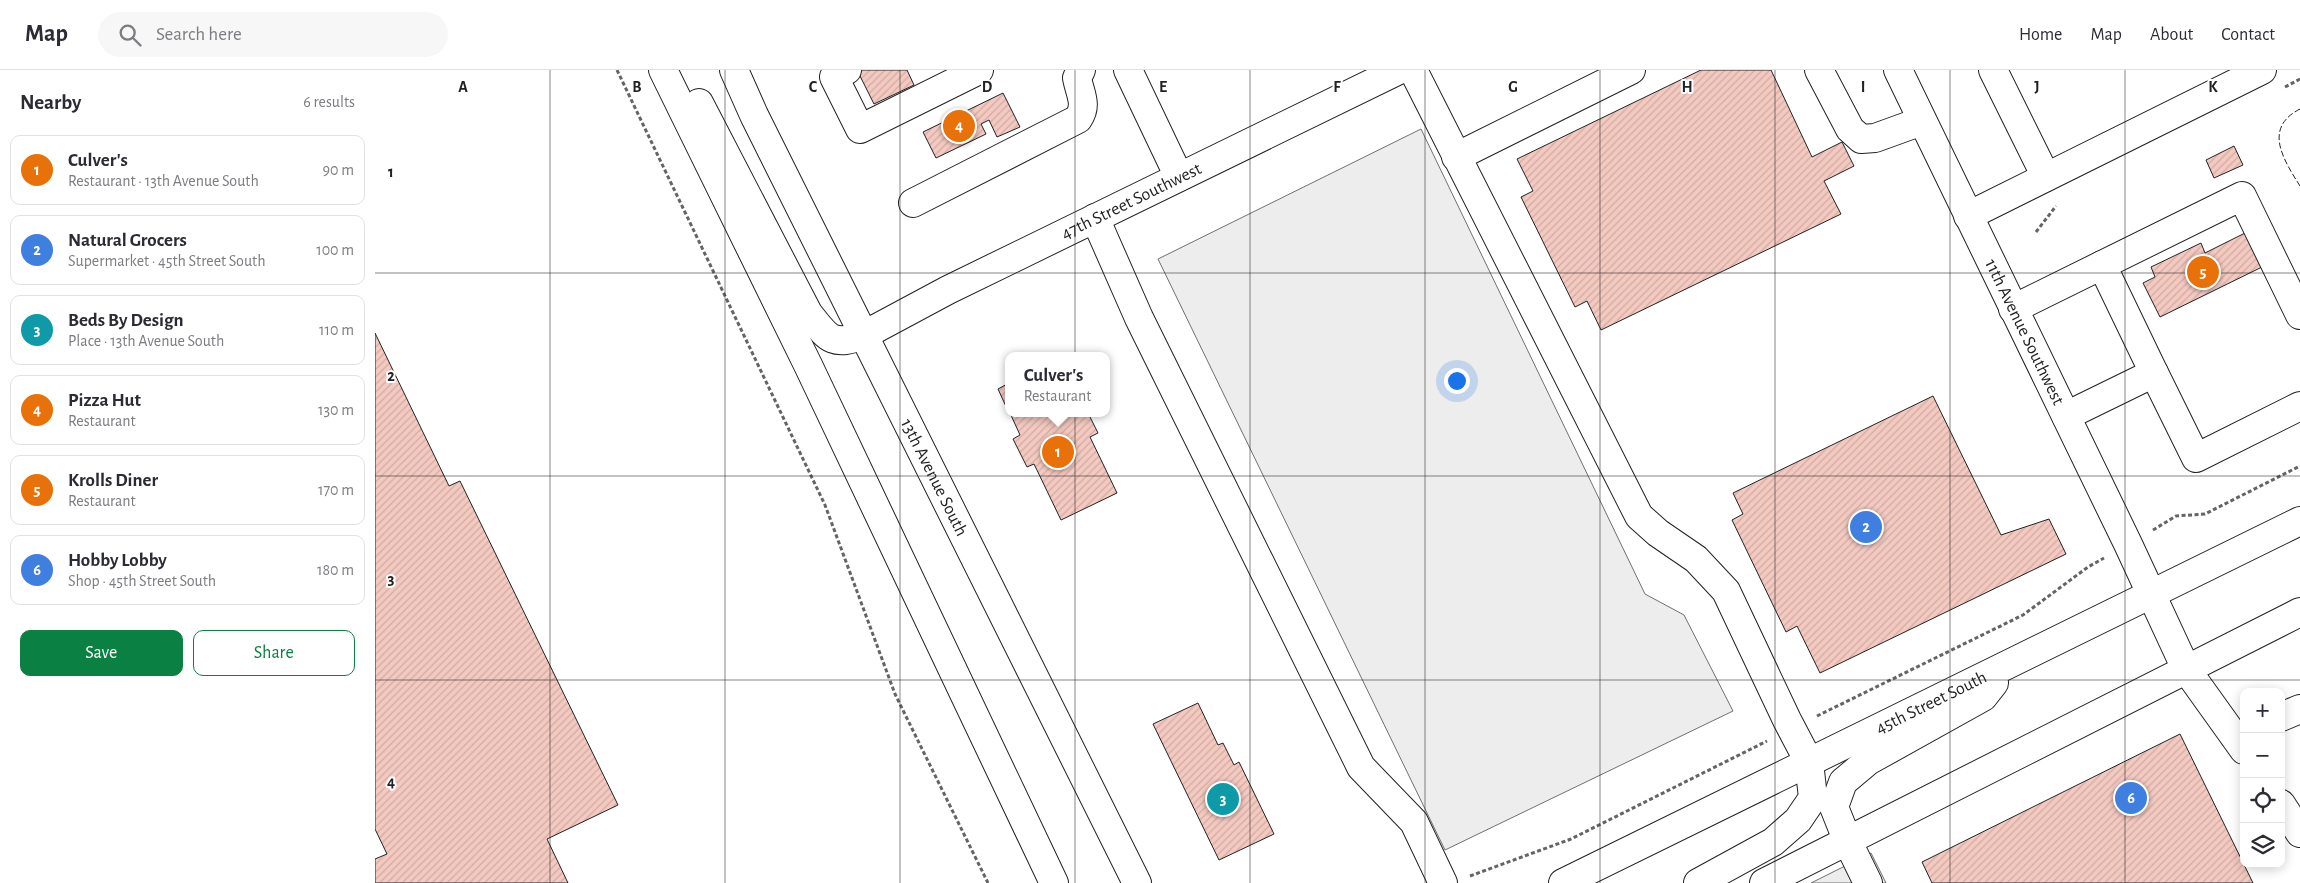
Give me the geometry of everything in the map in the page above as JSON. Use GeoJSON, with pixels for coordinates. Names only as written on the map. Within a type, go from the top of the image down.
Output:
{"type":"FeatureCollection","features":[{"type":"Feature","properties":{"kind":"main road"},"geometry":{"type":"LineString","coordinates":[[663,70],[808,365],[1054,883]]}},
{"type":"Feature","properties":{"kind":"main road","name":"47th Street Southwest"},"geometry":{"type":"LineString","coordinates":[[677,70],[685,80],[722,144],[808,313],[828,338],[846,342],[864,335],[948,290],[1399,70]]}},
{"type":"Feature","properties":{"kind":"main road","name":"13th Avenue South"},"geometry":{"type":"LineString","coordinates":[[734,70],[1137,883]]}},
{"type":"Feature","properties":{"kind":"main road"},"geometry":{"type":"LineString","coordinates":[[837,72],[860,129],[979,70]]}},
{"type":"Feature","properties":{"kind":"main road"},"geometry":{"type":"LineString","coordinates":[[913,203],[1078,119],[1083,112],[1084,100],[1077,78],[1081,70]]}},
{"type":"Feature","properties":{"kind":"main road"},"geometry":{"type":"LineString","coordinates":[[1128,70],[1179,177]]}},
{"type":"Feature","properties":{"kind":"main road"},"geometry":{"type":"LineString","coordinates":[[1413,70],[1639,516],[1658,533],[1696,559],[1726,591],[1809,762],[1813,798],[1798,820],[1773,842],[1699,883]]}},
{"type":"Feature","properties":{"kind":"main road"},"geometry":{"type":"LineString","coordinates":[[1456,157],[1631,70]]}},
{"type":"Feature","properties":{"kind":"main road"},"geometry":{"type":"LineString","coordinates":[[1819,70],[1850,129],[1861,139],[1875,138],[1922,121]]}},
{"type":"Feature","properties":{"kind":"main road","name":"11th Avenue Southwest"},"geometry":{"type":"LineString","coordinates":[[1898,70],[2152,594],[2186,669],[2240,739]]}},
{"type":"Feature","properties":{"kind":"main road"},"geometry":{"type":"LineString","coordinates":[[1993,70],[2045,177]]}},
{"type":"Feature","properties":{"kind":"main road"},"geometry":{"type":"LineString","coordinates":[[1968,216],[2262,70]]}},
{"type":"Feature","properties":{"kind":"main road"},"geometry":{"type":"LineString","coordinates":[[2013,309],[2242,196],[2300,315]]}},
{"type":"Feature","properties":{"kind":"main road"},"geometry":{"type":"LineString","coordinates":[[1095,218],[1139,318],[1361,767],[1414,822],[1443,883]]}},
{"type":"Feature","properties":{"kind":"main road"},"geometry":{"type":"LineString","coordinates":[[2102,265],[2196,458],[2300,406]]}},
{"type":"Feature","properties":{"kind":"main road"},"geometry":{"type":"LineString","coordinates":[[2066,416],[2154,373]]}},
{"type":"Feature","properties":{"kind":"main road","name":"45th Street South"},"geometry":{"type":"LineString","coordinates":[[1563,883],[2300,521]]}},
{"type":"Feature","properties":{"kind":"main road"},"geometry":{"type":"LineString","coordinates":[[1764,883],[2300,612]]}},
{"type":"Feature","properties":{"kind":"main road"},"geometry":{"type":"LineString","coordinates":[[1868,883],[1848,842],[1834,807],[1843,782],[1868,761],[1983,697],[2009,664]]}},
{"type":"Feature","properties":{"kind":"main road"},"geometry":{"type":"LineString","coordinates":[[2285,716],[2300,709]]}},
{"type":"Feature","properties":{"kind":"main road"},"geometry":{"type":"LineString","coordinates":[[2285,810],[2300,833]]}},
{"type":"Feature","properties":{"kind":"path"},"geometry":{"type":"LineString","coordinates":[[617,70],[825,505],[895,694],[988,883]]}},
{"type":"Feature","properties":{"kind":"path"},"geometry":{"type":"LineString","coordinates":[[2176,516],[2205,514],[2300,466]]}},
{"type":"Feature","properties":{"kind":"shaded area"},"geometry":{"type":"Polygon","coordinates":[[[1421,129],[1645,594],[1684,615],[1733,711],[1445,850],[1158,259],[1421,129]]]}},
{"type":"Feature","properties":{"kind":"shaded area"},"geometry":{"type":"Polygon","coordinates":[[[1871,853],[1886,883],[1811,883],[1871,853]]]}},
{"type":"Feature","properties":{"kind":"building"},"geometry":{"type":"Polygon","coordinates":[[[857,70],[907,70],[914,85],[874,104],[857,70]]]}},
{"type":"Feature","properties":{"kind":"building"},"geometry":{"type":"Polygon","coordinates":[[[1701,70],[1771,70],[1812,157],[1842,142],[1854,166],[1824,181],[1841,214],[1601,330],[1587,301],[1575,307],[1521,197],[1533,191],[1517,159],[1701,70]]]}},
{"type":"Feature","properties":{"kind":"building"},"geometry":{"type":"Polygon","coordinates":[[[1003,93],[1020,127],[997,137],[989,120],[981,124],[986,134],[936,158],[923,132],[1003,93]]]}},
{"type":"Feature","properties":{"kind":"building"},"geometry":{"type":"Polygon","coordinates":[[[2234,146],[2243,165],[2214,178],[2206,160],[2234,146]]]}},
{"type":"Feature","properties":{"kind":"building"},"geometry":{"type":"Polygon","coordinates":[[[2247,232],[2264,266],[2160,317],[2143,283],[2155,277],[2151,267],[2201,243],[2205,253],[2247,232]]]}},
{"type":"Feature","properties":{"kind":"building"},"geometry":{"type":"Polygon","coordinates":[[[375,333],[449,486],[460,481],[618,805],[547,839],[568,883],[375,883],[375,859],[387,854],[375,829],[375,333]]]}},
{"type":"Feature","properties":{"kind":"building"},"geometry":{"type":"Polygon","coordinates":[[[1005,385],[1005,404],[998,389],[1005,385]]]}},
{"type":"Feature","properties":{"kind":"building"},"geometry":{"type":"Polygon","coordinates":[[[1933,396],[2001,535],[2049,519],[2066,554],[1820,673],[1797,626],[1786,632],[1732,520],[1743,514],[1733,493],[1933,396]]]}},
{"type":"Feature","properties":{"kind":"building"},"geometry":{"type":"Polygon","coordinates":[[[1012,417],[1090,417],[1098,433],[1090,437],[1117,493],[1061,520],[1034,464],[1027,467],[1013,439],[1020,435],[1012,417]]]}},
{"type":"Feature","properties":{"kind":"building"},"geometry":{"type":"Polygon","coordinates":[[[1198,703],[1218,745],[1223,743],[1234,765],[1239,762],[1274,834],[1219,860],[1153,724],[1198,703]]]}},
{"type":"Feature","properties":{"kind":"building"},"geometry":{"type":"Polygon","coordinates":[[[2180,734],[2240,856],[2240,868],[2246,868],[2253,883],[1932,883],[1922,862],[2180,734]]]}},
{"type":"Feature","properties":{"kind":"fence"},"geometry":{"type":"LineString","coordinates":[[2300,109],[2282,125],[2279,135],[2283,155],[2300,186]]}},
{"type":"Feature","properties":{"kind":"place","name":"Pizza Hut"},"geometry":{"type":"Point","coordinates":[959,126]}},
{"type":"Feature","properties":{"kind":"place","name":"Krolls Diner"},"geometry":{"type":"Point","coordinates":[2203,272]}},
{"type":"Feature","properties":{"kind":"place","name":"Culver's"},"geometry":{"type":"Point","coordinates":[1058,452]}},
{"type":"Feature","properties":{"kind":"place","name":"Natural Grocers"},"geometry":{"type":"Point","coordinates":[1866,527]}},
{"type":"Feature","properties":{"kind":"place","name":"Hobby Lobby"},"geometry":{"type":"Point","coordinates":[2131,798]}},
{"type":"Feature","properties":{"kind":"place","name":"Beds By Design"},"geometry":{"type":"Point","coordinates":[1223,799]}}]}
